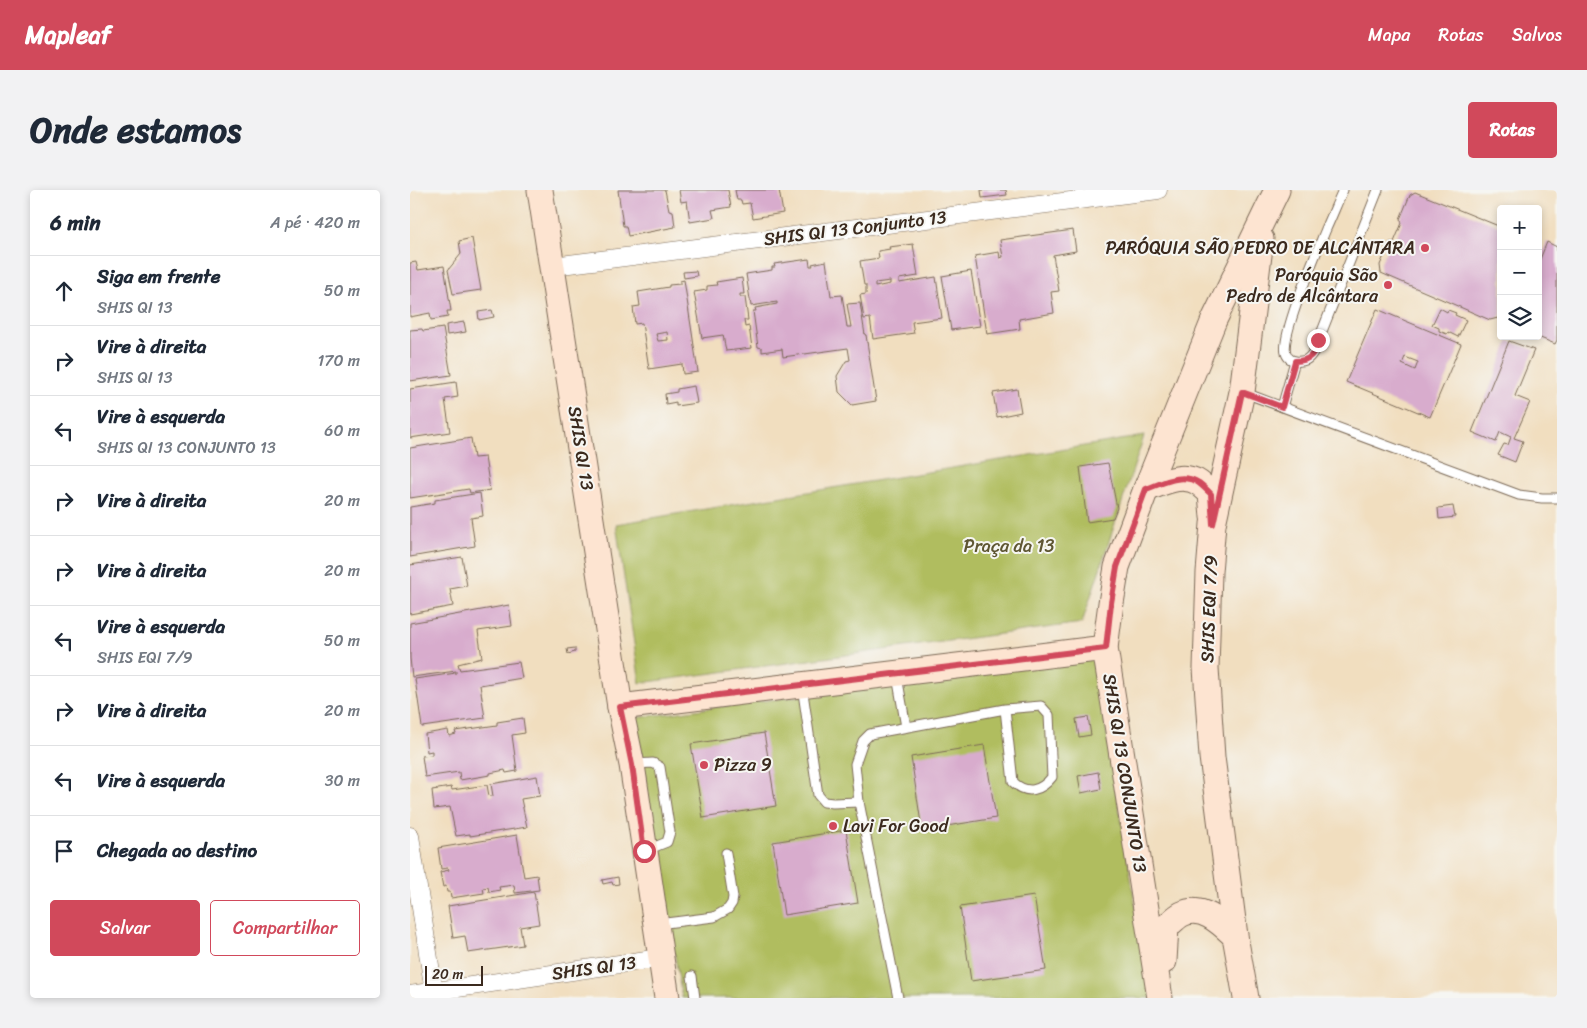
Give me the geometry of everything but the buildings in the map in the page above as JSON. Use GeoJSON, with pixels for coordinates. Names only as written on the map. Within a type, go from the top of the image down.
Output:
{"type":"FeatureCollection","features":[{"type":"Feature","properties":{"kind":"street","name":"SHIS QI 13"},"geometry":{"type":"LineString","coordinates":[[540,190],[620,707],[632,765],[667,998]]}},
{"type":"Feature","properties":{"kind":"street","name":"SHIS QI 13 Conjunto 13"},"geometry":{"type":"LineString","coordinates":[[553,266],[1158,190]]}},
{"type":"Feature","properties":{"kind":"street","name":"SHIS QI 13 CONJUNTO 13"},"geometry":{"type":"LineString","coordinates":[[1161,998],[1106,648],[1111,603],[1117,567],[1146,489],[1214,320],[1278,190]]}},
{"type":"Feature","properties":{"kind":"street","name":"SHIS EQI 7/9"},"geometry":{"type":"LineString","coordinates":[[1246,998],[1235,936],[1212,757],[1206,668],[1209,572],[1213,524],[1242,392],[1263,221]]}},
{"type":"Feature","properties":{"kind":"street"},"geometry":{"type":"LineString","coordinates":[[1146,489],[1173,478],[1187,479],[1199,483],[1211,494],[1213,524]]}},
{"type":"Feature","properties":{"kind":"street"},"geometry":{"type":"LineString","coordinates":[[620,707],[1106,648]]}},
{"type":"Feature","properties":{"kind":"street"},"geometry":{"type":"LineString","coordinates":[[410,836],[434,995]]}},
{"type":"Feature","properties":{"kind":"street"},"geometry":{"type":"LineString","coordinates":[[1161,998],[1166,927],[1181,914],[1192,912],[1204,913],[1215,918],[1235,936]]}},
{"type":"Feature","properties":{"kind":"street","name":"SHIS QI 13"},"geometry":{"type":"LineString","coordinates":[[410,995],[434,995],[660,958]]}},
{"type":"Feature","properties":{"kind":"lane"},"geometry":{"type":"LineString","coordinates":[[1343,190],[1298,299],[1286,340],[1285,352],[1289,358],[1295,361],[1304,361],[1310,357],[1315,349],[1378,190]]}},
{"type":"Feature","properties":{"kind":"lane"},"geometry":{"type":"LineString","coordinates":[[1282,407],[1295,361]]}},
{"type":"Feature","properties":{"kind":"lane"},"geometry":{"type":"LineString","coordinates":[[1242,392],[1519,495],[1557,498]]}},
{"type":"Feature","properties":{"kind":"lane"},"geometry":{"type":"LineString","coordinates":[[897,673],[906,727]]}},
{"type":"Feature","properties":{"kind":"lane"},"geometry":{"type":"LineString","coordinates":[[802,685],[818,795],[824,802],[833,804],[859,802]]}},
{"type":"Feature","properties":{"kind":"lane"},"geometry":{"type":"LineString","coordinates":[[898,998],[859,802],[855,764],[863,741],[870,734],[1004,709],[1041,706],[1049,715],[1052,777],[1047,784],[1037,789],[1028,790],[1019,787],[1013,782],[1004,709]]}},
{"type":"Feature","properties":{"kind":"lane"},"geometry":{"type":"LineString","coordinates":[[656,924],[714,917],[728,909],[733,897],[726,853]]}},
{"type":"Feature","properties":{"kind":"lane"},"geometry":{"type":"LineString","coordinates":[[692,976],[695,998]]}},
{"type":"Feature","properties":{"kind":"green space","name":"Praça da 13"},"geometry":{"type":"Polygon","coordinates":[[[1144,436],[1082,623],[640,683],[616,524],[1144,436]]]}},
{"type":"Feature","properties":{"kind":"green space"},"geometry":{"type":"Polygon","coordinates":[[[1094,657],[1151,998],[682,998],[635,718],[1094,657]]]}},
{"type":"Feature","properties":{"kind":"place","name":"PARÓQUIA SÃO PEDRO DE ALCÂNTARA"},"geometry":{"type":"Point","coordinates":[1425,248]}},
{"type":"Feature","properties":{"kind":"place","name":"Paróquia São Pedro de Alcântara"},"geometry":{"type":"Point","coordinates":[1388,285]}},
{"type":"Feature","properties":{"kind":"place","name":"Pizza 9"},"geometry":{"type":"Point","coordinates":[704,765]}},
{"type":"Feature","properties":{"kind":"place","name":"Lavi For Good"},"geometry":{"type":"Point","coordinates":[833,826]}},
{"type":"Feature","properties":{"kind":"route"},"geometry":{"type":"LineString","coordinates":[[644,851],[632,765],[620,707],[1106,648],[1117,567],[1146,489],[1173,478],[1187,479],[1199,483],[1211,494],[1213,524],[1242,392],[1282,407],[1295,361],[1304,361],[1310,357],[1318,340]]}}]}
